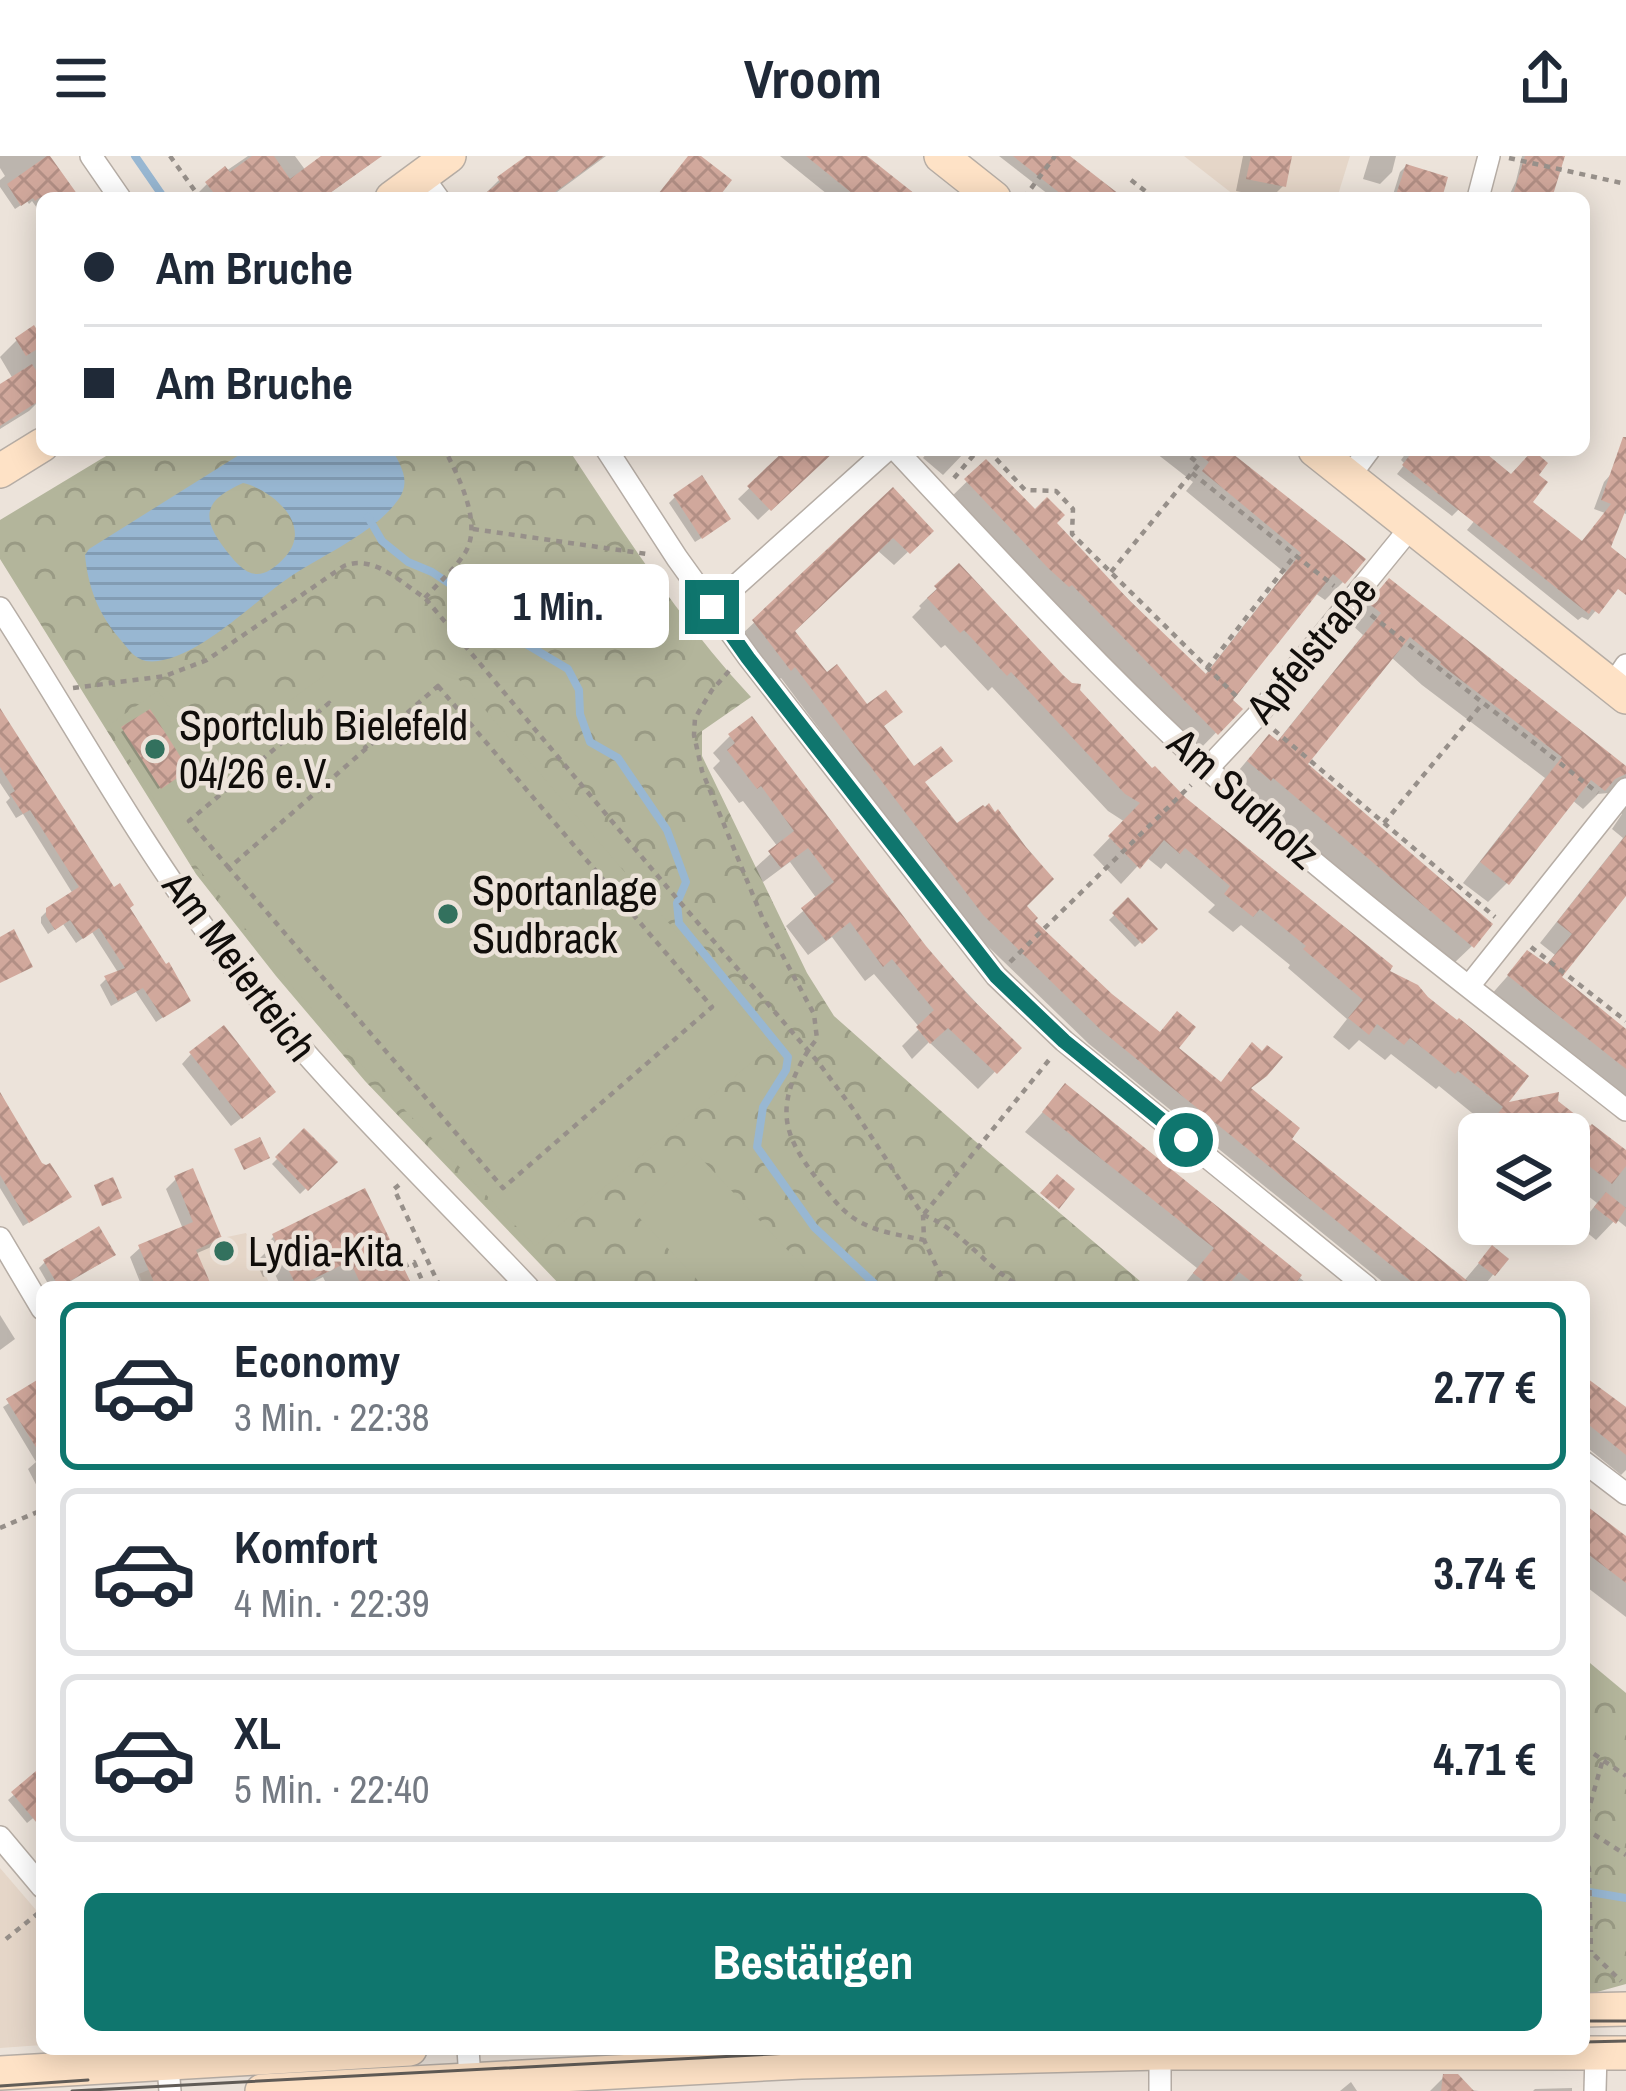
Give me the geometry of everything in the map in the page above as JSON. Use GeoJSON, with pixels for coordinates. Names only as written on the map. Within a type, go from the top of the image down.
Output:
{"type":"FeatureCollection","features":[{"type":"Feature","properties":{"kind":"main road"},"geometry":{"type":"LineString","coordinates":[[941,156],[986,192]]}},
{"type":"Feature","properties":{"kind":"main road"},"geometry":{"type":"LineString","coordinates":[[405,192],[436,177]]}},
{"type":"Feature","properties":{"kind":"main road"},"geometry":{"type":"LineString","coordinates":[[0,471],[36,450]]}},
{"type":"Feature","properties":{"kind":"main road"},"geometry":{"type":"LineString","coordinates":[[1359,463],[1411,527],[1621,683]]}},
{"type":"Feature","properties":{"kind":"main road"},"geometry":{"type":"LineString","coordinates":[[1590,2010],[1626,2009]]}},
{"type":"Feature","properties":{"kind":"main road"},"geometry":{"type":"LineString","coordinates":[[0,2073],[329,2055]]}},
{"type":"Feature","properties":{"kind":"main road"},"geometry":{"type":"LineString","coordinates":[[262,2091],[469,2064],[1029,2055]]}},
{"type":"Feature","properties":{"kind":"street"},"geometry":{"type":"LineString","coordinates":[[91,156],[116,192]]}},
{"type":"Feature","properties":{"kind":"street"},"geometry":{"type":"LineString","coordinates":[[1480,192],[1489,157]]}},
{"type":"Feature","properties":{"kind":"street"},"geometry":{"type":"LineString","coordinates":[[611,456],[748,658],[996,976],[1064,1041],[1360,1281]]}},
{"type":"Feature","properties":{"kind":"street"},"geometry":{"type":"LineString","coordinates":[[712,607],[880,456]]}},
{"type":"Feature","properties":{"kind":"street","name":"Am Sudholz"},"geometry":{"type":"LineString","coordinates":[[902,456],[1112,679],[1208,768],[1290,842],[1626,1110]]}},
{"type":"Feature","properties":{"kind":"street","name":"Apfelstraße"},"geometry":{"type":"LineString","coordinates":[[1208,768],[1257,716],[1411,527]]}},
{"type":"Feature","properties":{"kind":"street","name":"Am Meierteich"},"geometry":{"type":"LineString","coordinates":[[0,608],[216,944],[301,1050],[522,1281]]}},
{"type":"Feature","properties":{"kind":"street"},"geometry":{"type":"LineString","coordinates":[[1469,986],[1620,797]]}},
{"type":"Feature","properties":{"kind":"street"},"geometry":{"type":"LineString","coordinates":[[0,1238],[36,1299]]}},
{"type":"Feature","properties":{"kind":"street"},"geometry":{"type":"LineString","coordinates":[[1590,1467],[1626,1494]]}},
{"type":"Feature","properties":{"kind":"street"},"geometry":{"type":"LineString","coordinates":[[0,1837],[36,1880]]}},
{"type":"Feature","properties":{"kind":"street"},"geometry":{"type":"LineString","coordinates":[[1595,2091],[1611,2053]]}},
{"type":"Feature","properties":{"kind":"street"},"geometry":{"type":"LineString","coordinates":[[1160,2055],[1160,2091]]}},
{"type":"Feature","properties":{"kind":"path"},"geometry":{"type":"LineString","coordinates":[[170,156],[196,192]]}},
{"type":"Feature","properties":{"kind":"path"},"geometry":{"type":"LineString","coordinates":[[1028,192],[1055,156]]}},
{"type":"Feature","properties":{"kind":"path"},"geometry":{"type":"LineString","coordinates":[[1489,157],[1626,184]]}},
{"type":"Feature","properties":{"kind":"path"},"geometry":{"type":"LineString","coordinates":[[1131,180],[1146,192]]}},
{"type":"Feature","properties":{"kind":"path"},"geometry":{"type":"LineString","coordinates":[[425,598],[466,551],[472,529],[447,456]]}},
{"type":"Feature","properties":{"kind":"path"},"geometry":{"type":"LineString","coordinates":[[937,494],[973,456]]}},
{"type":"Feature","properties":{"kind":"path"},"geometry":{"type":"LineString","coordinates":[[994,456],[1025,490],[1056,491],[1072,509],[1072,534],[1257,716],[1512,932],[1626,1021]]}},
{"type":"Feature","properties":{"kind":"path"},"geometry":{"type":"LineString","coordinates":[[1111,572],[1199,464],[1189,456]]}},
{"type":"Feature","properties":{"kind":"path"},"geometry":{"type":"LineString","coordinates":[[1192,473],[1483,703],[1620,797]]}},
{"type":"Feature","properties":{"kind":"path"},"geometry":{"type":"LineString","coordinates":[[472,529],[676,558]]}},
{"type":"Feature","properties":{"kind":"path"},"geometry":{"type":"LineString","coordinates":[[1207,668],[1295,555]]}},
{"type":"Feature","properties":{"kind":"path"},"geometry":{"type":"LineString","coordinates":[[56,695],[72,688],[165,676],[207,661],[344,566],[373,563],[425,598],[692,913],[853,1109],[923,1215],[950,1229],[1010,1281]]}},
{"type":"Feature","properties":{"kind":"path"},"geometry":{"type":"LineString","coordinates":[[748,658],[712,690],[695,718],[694,735],[701,771],[762,917],[814,1014],[817,1039],[788,1092],[786,1127],[795,1150],[851,1216],[876,1229],[924,1240]]}},
{"type":"Feature","properties":{"kind":"path"},"geometry":{"type":"LineString","coordinates":[[229,868],[367,748],[438,686],[712,1006],[503,1188],[229,868],[189,821],[329,703],[367,748]]}},
{"type":"Feature","properties":{"kind":"path"},"geometry":{"type":"LineString","coordinates":[[1384,824],[1483,703]]}},
{"type":"Feature","properties":{"kind":"path"},"geometry":{"type":"LineString","coordinates":[[996,976],[1208,768]]}},
{"type":"Feature","properties":{"kind":"path"},"geometry":{"type":"LineString","coordinates":[[943,1281],[924,1240],[923,1215],[1064,1041]]}},
{"type":"Feature","properties":{"kind":"path"},"geometry":{"type":"LineString","coordinates":[[416,1171],[394,1189],[437,1281]]}},
{"type":"Feature","properties":{"kind":"path"},"geometry":{"type":"LineString","coordinates":[[403,1267],[427,1256]]}},
{"type":"Feature","properties":{"kind":"path"},"geometry":{"type":"LineString","coordinates":[[414,1262],[422,1281]]}},
{"type":"Feature","properties":{"kind":"path"},"geometry":{"type":"LineString","coordinates":[[0,1528],[36,1513]]}},
{"type":"Feature","properties":{"kind":"path"},"geometry":{"type":"LineString","coordinates":[[1590,1751],[1626,1776]]}},
{"type":"Feature","properties":{"kind":"path"},"geometry":{"type":"LineString","coordinates":[[1590,1806],[1603,1759]]}},
{"type":"Feature","properties":{"kind":"path"},"geometry":{"type":"LineString","coordinates":[[1590,1831],[1626,1855]]}},
{"type":"Feature","properties":{"kind":"path"},"geometry":{"type":"LineString","coordinates":[[1590,1877],[1590,1924]]}},
{"type":"Feature","properties":{"kind":"path"},"geometry":{"type":"LineString","coordinates":[[6,1939],[36,1915]]}},
{"type":"Feature","properties":{"kind":"path"},"geometry":{"type":"LineString","coordinates":[[1590,1954],[1626,1986]]}},
{"type":"Feature","properties":{"kind":"shaded area"},"geometry":{"type":"Polygon","coordinates":[[[1184,156],[1350,156],[1339,192],[1230,192],[1184,156]]]}},
{"type":"Feature","properties":{"kind":"shaded area","name":"Lydia-Kita"},"geometry":{"type":"Polygon","coordinates":[[[246,1233],[268,1281],[142,1281],[139,1274],[222,1238],[246,1233]]]}},
{"type":"Feature","properties":{"kind":"shaded area"},"geometry":{"type":"Polygon","coordinates":[[[0,1868],[36,1910],[36,2045],[0,2048],[0,1868]]]}},
{"type":"Feature","properties":{"kind":"green space"},"geometry":{"type":"Polygon","coordinates":[[[106,456],[573,456],[677,608],[751,697],[702,731],[702,756],[807,973],[834,1016],[1140,1281],[556,1281],[365,1081],[196,874],[0,559],[0,520],[106,456]]]}},
{"type":"Feature","properties":{"kind":"green space","name":"Sportanlage Sudbrack"},"geometry":{"type":"Polygon","coordinates":[[[325,675],[455,675],[773,1044],[535,1246],[278,970],[191,859],[109,725],[158,691],[207,761],[325,675]]]}},
{"type":"Feature","properties":{"kind":"green space"},"geometry":{"type":"Polygon","coordinates":[[[697,1154],[808,1272],[798,1281],[698,1281],[635,1213],[697,1154]]]}},
{"type":"Feature","properties":{"kind":"green space"},"geometry":{"type":"Polygon","coordinates":[[[1590,1663],[1626,1693],[1626,1984],[1590,1992],[1590,1663]]]}},
{"type":"Feature","properties":{"kind":"water"},"geometry":{"type":"Polygon","coordinates":[[[237,456],[396,456],[404,475],[402,493],[376,523],[287,579],[201,644],[163,660],[138,658],[112,629],[92,589],[85,555],[237,456]],[[243,483],[216,501],[209,515],[230,555],[251,573],[276,566],[293,544],[292,521],[266,493],[243,483]]]}},
{"type":"Feature","properties":{"kind":"building"},"geometry":{"type":"Polygon","coordinates":[[[50,156],[76,192],[36,192],[36,200],[21,206],[7,184],[50,156]]]}},
{"type":"Feature","properties":{"kind":"building"},"geometry":{"type":"Polygon","coordinates":[[[252,156],[274,156],[290,179],[321,156],[382,156],[331,192],[213,192],[205,182],[225,166],[230,172],[252,156]]]}},
{"type":"Feature","properties":{"kind":"building"},"geometry":{"type":"Polygon","coordinates":[[[526,156],[604,156],[555,192],[487,192],[500,182],[497,177],[526,156]]]}},
{"type":"Feature","properties":{"kind":"building"},"geometry":{"type":"Polygon","coordinates":[[[688,156],[701,156],[732,180],[723,192],[660,192],[688,156]]]}},
{"type":"Feature","properties":{"kind":"building"},"geometry":{"type":"Polygon","coordinates":[[[806,156],[867,156],[912,192],[851,192],[806,156]]]}},
{"type":"Feature","properties":{"kind":"building"},"geometry":{"type":"Polygon","coordinates":[[[1013,156],[1070,156],[1116,192],[1058,192],[1013,156]]]}},
{"type":"Feature","properties":{"kind":"building"},"geometry":{"type":"Polygon","coordinates":[[[1251,156],[1292,156],[1286,187],[1246,179],[1251,156]]]}},
{"type":"Feature","properties":{"kind":"building"},"geometry":{"type":"Polygon","coordinates":[[[1525,156],[1565,156],[1554,192],[1514,192],[1525,156]]]}},
{"type":"Feature","properties":{"kind":"building"},"geometry":{"type":"Polygon","coordinates":[[[1406,164],[1448,177],[1444,192],[1397,192],[1406,164]]]}},
{"type":"Feature","properties":{"kind":"building"},"geometry":{"type":"Polygon","coordinates":[[[34,325],[36,350],[26,356],[15,338],[34,325]]]}},
{"type":"Feature","properties":{"kind":"building"},"geometry":{"type":"Polygon","coordinates":[[[32,364],[36,370],[36,403],[0,426],[0,384],[32,364]]]}},
{"type":"Feature","properties":{"kind":"building"},"geometry":{"type":"Polygon","coordinates":[[[1626,437],[1626,509],[1611,547],[1626,559],[1626,595],[1618,589],[1599,614],[1592,609],[1589,614],[1402,465],[1409,456],[1489,456],[1511,474],[1528,456],[1540,456],[1548,463],[1539,475],[1548,482],[1533,502],[1582,541],[1611,504],[1601,500],[1626,437]]]}},
{"type":"Feature","properties":{"kind":"building"},"geometry":{"type":"Polygon","coordinates":[[[779,456],[830,456],[771,511],[747,486],[779,456]]]}},
{"type":"Feature","properties":{"kind":"building"},"geometry":{"type":"Polygon","coordinates":[[[1201,456],[1236,456],[1366,559],[1345,584],[1333,574],[1233,700],[1243,709],[1218,735],[964,479],[986,459],[1035,509],[1047,497],[1065,515],[1057,523],[1206,674],[1301,553],[1202,471],[1209,462],[1201,456]]]}},
{"type":"Feature","properties":{"kind":"building"},"geometry":{"type":"Polygon","coordinates":[[[702,475],[731,519],[702,539],[673,495],[702,475]]]}},
{"type":"Feature","properties":{"kind":"building"},"geometry":{"type":"Polygon","coordinates":[[[893,487],[934,531],[910,554],[893,538],[795,631],[827,672],[837,664],[867,704],[886,690],[903,712],[884,726],[914,766],[941,746],[953,761],[925,782],[957,823],[983,805],[989,803],[995,812],[998,809],[1054,879],[1027,906],[1038,918],[1035,921],[1160,1032],[1177,1011],[1196,1027],[1179,1048],[1221,1082],[1252,1042],[1262,1051],[1267,1045],[1283,1057],[1251,1088],[1300,1128],[1292,1139],[1468,1281],[1411,1281],[1102,1031],[983,915],[795,667],[791,671],[752,620],[893,487]]]}},
{"type":"Feature","properties":{"kind":"building"},"geometry":{"type":"Polygon","coordinates":[[[959,563],[1063,675],[1081,684],[1080,690],[1152,768],[1393,966],[1390,971],[1418,985],[1529,1076],[1509,1102],[1559,1092],[1558,1101],[1573,1113],[1498,1113],[1503,1107],[1410,1038],[1404,1045],[1377,1024],[1369,1035],[1348,1018],[1363,1000],[1260,909],[1253,917],[1224,894],[1230,886],[1185,848],[1180,854],[1164,840],[1140,869],[1108,836],[1140,803],[1125,794],[1011,672],[1007,676],[964,630],[960,633],[927,598],[937,589],[934,586],[959,563]]]}},
{"type":"Feature","properties":{"kind":"building"},"geometry":{"type":"Polygon","coordinates":[[[1389,578],[1626,766],[1626,774],[1605,791],[1591,780],[1509,885],[1480,862],[1562,757],[1410,637],[1308,764],[1493,924],[1474,948],[1247,761],[1269,734],[1278,741],[1381,613],[1368,603],[1389,578]]]}},
{"type":"Feature","properties":{"kind":"building"},"geometry":{"type":"Polygon","coordinates":[[[0,708],[114,887],[120,883],[134,905],[130,908],[191,1001],[163,1018],[143,988],[118,1001],[104,976],[125,968],[99,928],[83,939],[70,920],[55,930],[46,916],[46,908],[79,887],[30,810],[23,814],[10,794],[15,791],[0,767],[0,708]]]}},
{"type":"Feature","properties":{"kind":"building","name":"Sportclub Bielefeld 04/26 e.V."},"geometry":{"type":"Polygon","coordinates":[[[150,709],[189,770],[161,789],[121,727],[150,709]]]}},
{"type":"Feature","properties":{"kind":"building"},"geometry":{"type":"Polygon","coordinates":[[[752,716],[926,946],[1022,1048],[997,1074],[948,1028],[930,1044],[916,1027],[934,1010],[892,959],[883,967],[850,922],[826,941],[801,908],[834,882],[808,848],[781,868],[768,851],[794,831],[727,750],[735,743],[728,734],[752,716]]]}},
{"type":"Feature","properties":{"kind":"building"},"geometry":{"type":"Polygon","coordinates":[[[1626,835],[1626,896],[1562,977],[1626,1029],[1626,1069],[1507,975],[1527,950],[1547,964],[1572,934],[1557,922],[1626,835]]]}},
{"type":"Feature","properties":{"kind":"building"},"geometry":{"type":"Polygon","coordinates":[[[1128,897],[1158,929],[1142,944],[1112,913],[1128,897]]]}},
{"type":"Feature","properties":{"kind":"building"},"geometry":{"type":"Polygon","coordinates":[[[14,929],[33,967],[0,983],[0,937],[14,929]]]}},
{"type":"Feature","properties":{"kind":"building"},"geometry":{"type":"Polygon","coordinates":[[[224,1025],[276,1092],[242,1119],[189,1052],[224,1025]]]}},
{"type":"Feature","properties":{"kind":"building"},"geometry":{"type":"Polygon","coordinates":[[[1065,1083],[1302,1275],[1298,1281],[1250,1281],[1239,1272],[1232,1281],[1203,1281],[1193,1273],[1214,1248],[1042,1112],[1065,1083]]]}},
{"type":"Feature","properties":{"kind":"building"},"geometry":{"type":"Polygon","coordinates":[[[0,1092],[42,1163],[50,1163],[72,1197],[29,1223],[0,1175],[0,1092]]]}},
{"type":"Feature","properties":{"kind":"building"},"geometry":{"type":"Polygon","coordinates":[[[1592,1124],[1626,1150],[1626,1166],[1612,1184],[1590,1167],[1592,1124]]]}},
{"type":"Feature","properties":{"kind":"building"},"geometry":{"type":"Polygon","coordinates":[[[304,1128],[338,1162],[308,1191],[275,1157],[304,1128]]]}},
{"type":"Feature","properties":{"kind":"building"},"geometry":{"type":"Polygon","coordinates":[[[260,1137],[270,1158],[244,1170],[234,1149],[260,1137]]]}},
{"type":"Feature","properties":{"kind":"building"},"geometry":{"type":"Polygon","coordinates":[[[193,1168],[222,1238],[196,1250],[209,1281],[153,1281],[138,1245],[193,1222],[174,1176],[193,1168]]]}},
{"type":"Feature","properties":{"kind":"building"},"geometry":{"type":"Polygon","coordinates":[[[1057,1174],[1075,1189],[1059,1209],[1040,1193],[1057,1174]]]}},
{"type":"Feature","properties":{"kind":"building"},"geometry":{"type":"Polygon","coordinates":[[[113,1177],[122,1198],[102,1206],[94,1185],[113,1177]]]}},
{"type":"Feature","properties":{"kind":"building"},"geometry":{"type":"Polygon","coordinates":[[[365,1188],[410,1281],[359,1281],[350,1261],[309,1281],[294,1281],[285,1263],[274,1268],[265,1249],[277,1244],[272,1234],[365,1188]]]}},
{"type":"Feature","properties":{"kind":"building"},"geometry":{"type":"Polygon","coordinates":[[[1606,1192],[1626,1208],[1616,1224],[1594,1207],[1606,1192]]]}},
{"type":"Feature","properties":{"kind":"building"},"geometry":{"type":"Polygon","coordinates":[[[99,1226],[116,1255],[70,1281],[55,1281],[43,1260],[99,1226]]]}},
{"type":"Feature","properties":{"kind":"building"},"geometry":{"type":"Polygon","coordinates":[[[1492,1245],[1509,1259],[1495,1276],[1478,1263],[1492,1245]]]}},
{"type":"Feature","properties":{"kind":"building"},"geometry":{"type":"Polygon","coordinates":[[[1590,1380],[1626,1407],[1626,1455],[1590,1426],[1590,1380]]]}},
{"type":"Feature","properties":{"kind":"building"},"geometry":{"type":"Polygon","coordinates":[[[36,1381],[36,1447],[6,1399],[36,1381]]]}},
{"type":"Feature","properties":{"kind":"building"},"geometry":{"type":"Polygon","coordinates":[[[1590,1509],[1626,1536],[1626,1583],[1590,1556],[1590,1509]]]}},
{"type":"Feature","properties":{"kind":"building"},"geometry":{"type":"Polygon","coordinates":[[[36,1771],[36,1822],[11,1792],[36,1771]]]}},
{"type":"Feature","properties":{"kind":"building"},"geometry":{"type":"Polygon","coordinates":[[[1443,2074],[1458,2074],[1474,2091],[1441,2091],[1443,2074]]]}},
{"type":"Feature","properties":{"kind":"waterway"},"geometry":{"type":"LineString","coordinates":[[135,156],[160,192]]}},
{"type":"Feature","properties":{"kind":"waterway"},"geometry":{"type":"LineString","coordinates":[[368,517],[382,541],[408,562],[456,588],[504,631],[568,669],[579,690],[580,714],[590,742],[618,758],[667,830],[686,882],[677,903],[679,923],[788,1057],[786,1070],[763,1107],[757,1147],[814,1227],[872,1281]]}},
{"type":"Feature","properties":{"kind":"waterway"},"geometry":{"type":"LineString","coordinates":[[1590,1892],[1626,1898]]}},
{"type":"Feature","properties":{"kind":"tram line"},"geometry":{"type":"LineString","coordinates":[[1590,2021],[1626,2021]]}},
{"type":"Feature","properties":{"kind":"tram line"},"geometry":{"type":"LineString","coordinates":[[1590,2042],[1626,2041]]}},
{"type":"Feature","properties":{"kind":"tram line"},"geometry":{"type":"LineString","coordinates":[[72,2091],[753,2055]]}},
{"type":"Feature","properties":{"kind":"tram line"},"geometry":{"type":"LineString","coordinates":[[0,2086],[88,2080]]}},
{"type":"Feature","properties":{"kind":"place","name":"Sportclub Bielefeld 04/26 e.V."},"geometry":{"type":"Point","coordinates":[155,749]}},
{"type":"Feature","properties":{"kind":"place","name":"Sportanlage Sudbrack"},"geometry":{"type":"Point","coordinates":[448,914]}},
{"type":"Feature","properties":{"kind":"place","name":"Lydia-Kita"},"geometry":{"type":"Point","coordinates":[224,1251]}},
{"type":"Feature","properties":{"kind":"route"},"geometry":{"type":"LineString","coordinates":[[712,607],[996,976],[1064,1041],[1186,1140]]}}]}
